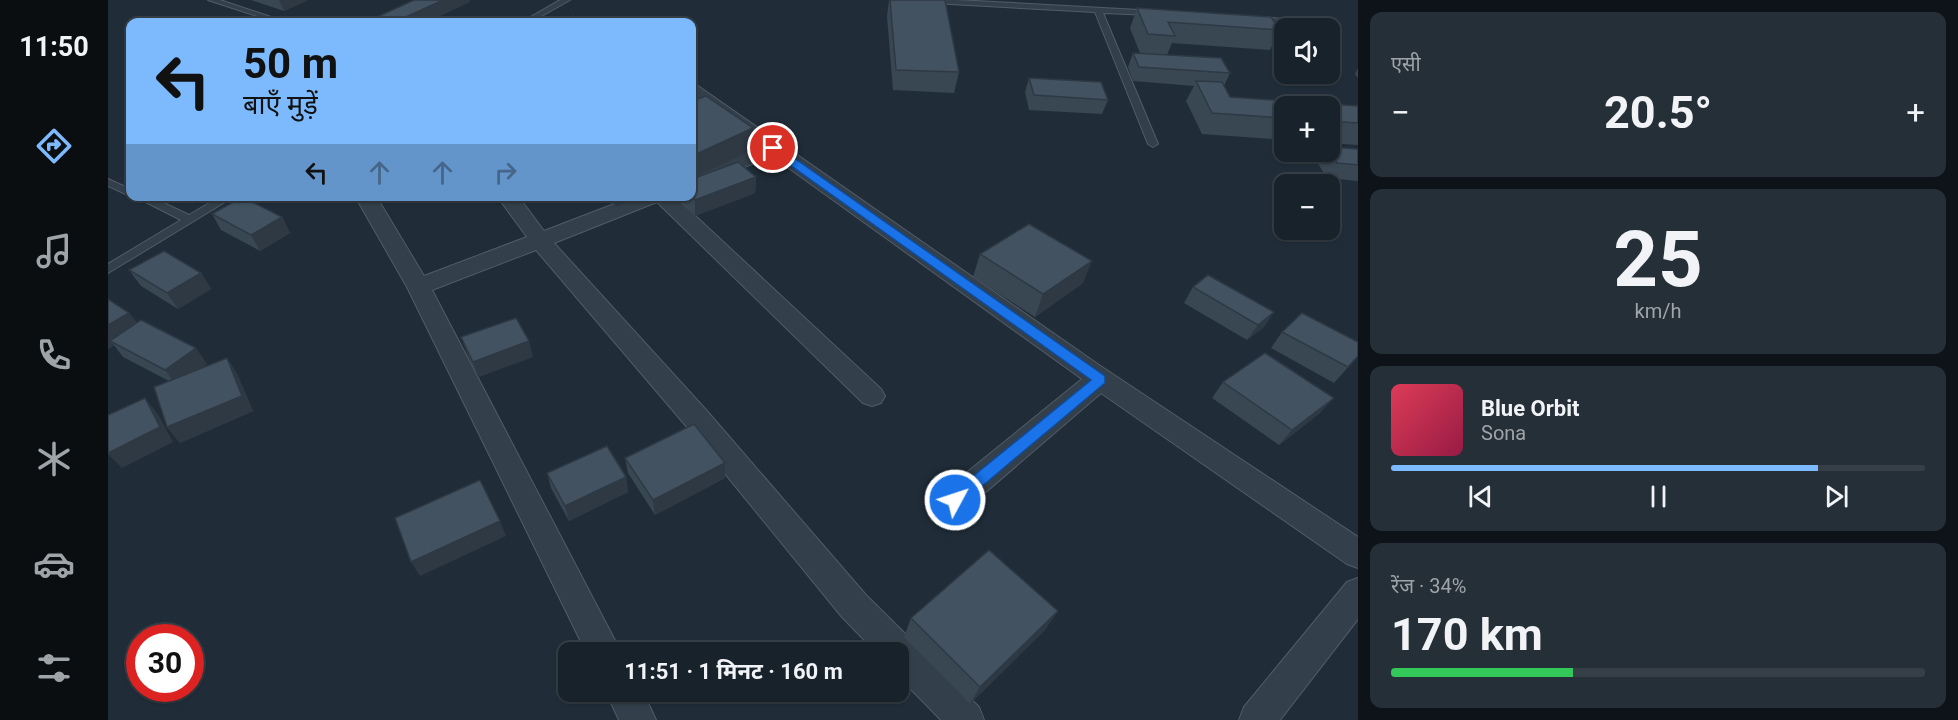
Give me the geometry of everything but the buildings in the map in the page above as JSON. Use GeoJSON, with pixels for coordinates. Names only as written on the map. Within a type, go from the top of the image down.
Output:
{"type":"FeatureCollection","features":[{"type":"Feature","properties":{"kind":"street"},"geometry":{"type":"LineString","coordinates":[[696,93],[1100,379],[1358,554]]}},
{"type":"Feature","properties":{"kind":"street"},"geometry":{"type":"LineString","coordinates":[[696,180],[773,148]]}},
{"type":"Feature","properties":{"kind":"street"},"geometry":{"type":"LineString","coordinates":[[368,201],[419,287],[599,642]]}},
{"type":"Feature","properties":{"kind":"street"},"geometry":{"type":"LineString","coordinates":[[511,201],[540,240],[697,419],[854,606],[966,720]]}},
{"type":"Feature","properties":{"kind":"street"},"geometry":{"type":"LineString","coordinates":[[419,287],[642,201]]}},
{"type":"Feature","properties":{"kind":"street"},"geometry":{"type":"LineString","coordinates":[[667,201],[872,396]]}},
{"type":"Feature","properties":{"kind":"street"},"geometry":{"type":"LineString","coordinates":[[955,500],[1100,379]]}},
{"type":"Feature","properties":{"kind":"street"},"geometry":{"type":"LineString","coordinates":[[1257,720],[1358,593]]}},
{"type":"Feature","properties":{"kind":"street"},"geometry":{"type":"LineString","coordinates":[[629,702],[638,720]]}},
{"type":"Feature","properties":{"kind":"lane"},"geometry":{"type":"LineString","coordinates":[[212,0],[269,18]]}},
{"type":"Feature","properties":{"kind":"lane"},"geometry":{"type":"LineString","coordinates":[[533,18],[566,0]]}},
{"type":"Feature","properties":{"kind":"lane"},"geometry":{"type":"LineString","coordinates":[[914,0],[1166,14]]}},
{"type":"Feature","properties":{"kind":"lane"},"geometry":{"type":"LineString","coordinates":[[1098,10],[1154,144]]}},
{"type":"Feature","properties":{"kind":"lane"},"geometry":{"type":"LineString","coordinates":[[1245,18],[1274,20]]}},
{"type":"Feature","properties":{"kind":"lane"},"geometry":{"type":"LineString","coordinates":[[108,182],[126,191]]}},
{"type":"Feature","properties":{"kind":"lane"},"geometry":{"type":"LineString","coordinates":[[150,201],[190,220]]}},
{"type":"Feature","properties":{"kind":"lane"},"geometry":{"type":"LineString","coordinates":[[108,269],[222,201]]}},
{"type":"Feature","properties":{"kind":"route"},"geometry":{"type":"LineString","coordinates":[[773,148],[1100,379],[955,500]]}}]}
